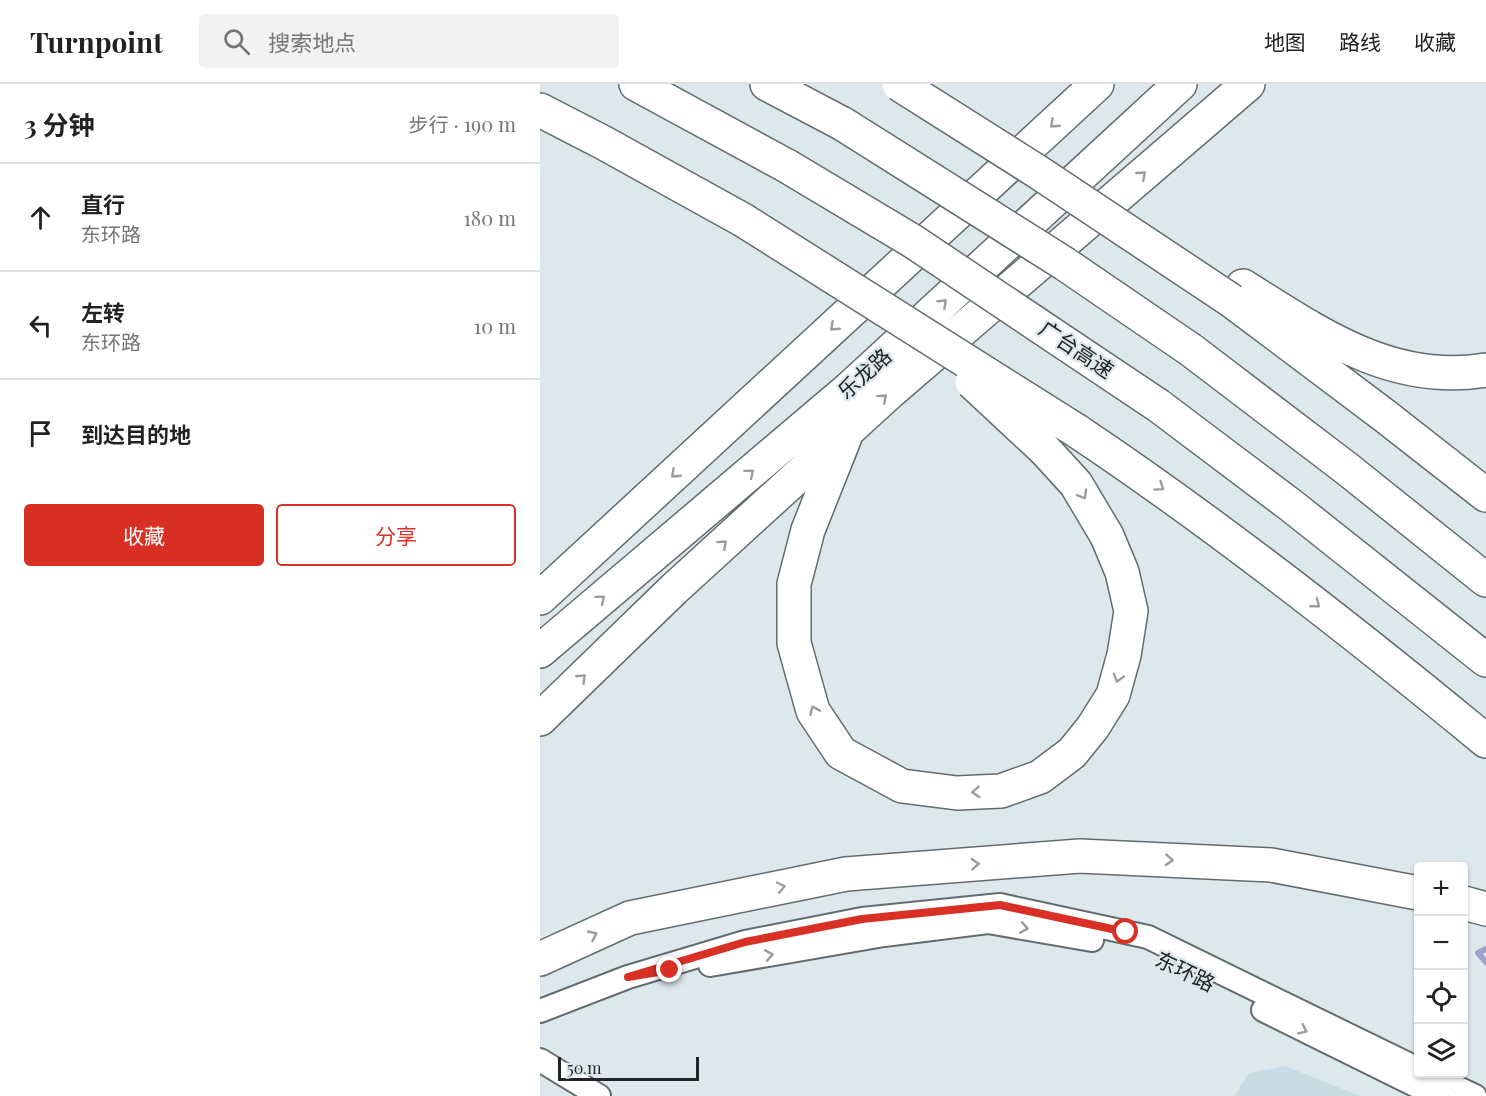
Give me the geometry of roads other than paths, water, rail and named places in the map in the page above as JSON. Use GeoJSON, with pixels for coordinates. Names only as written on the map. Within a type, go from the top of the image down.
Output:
{"type":"FeatureCollection","features":[{"type":"Feature","properties":{"kind":"highway","name":"广台高速"},"geometry":{"type":"LineString","coordinates":[[636,84],[787,166],[914,242],[1159,406],[1293,507],[1486,660]]}},
{"type":"Feature","properties":{"kind":"highway"},"geometry":{"type":"LineString","coordinates":[[767,84],[843,124],[1065,264],[1191,351],[1346,468],[1486,580]]}},
{"type":"Feature","properties":{"kind":"highway"},"geometry":{"type":"LineString","coordinates":[[899,84],[1237,294],[1334,342],[1383,363],[1437,373],[1486,370]]}},
{"type":"Feature","properties":{"kind":"highway"},"geometry":{"type":"LineString","coordinates":[[933,84],[1038,172]]}},
{"type":"Feature","properties":{"kind":"highway"},"geometry":{"type":"LineString","coordinates":[[540,598],[1097,84]]}},
{"type":"Feature","properties":{"kind":"highway","name":"乐龙路"},"geometry":{"type":"LineString","coordinates":[[540,651],[850,388],[1180,84]]}},
{"type":"Feature","properties":{"kind":"highway"},"geometry":{"type":"LineString","coordinates":[[540,718],[674,589],[848,431],[1240,91],[1271,84]]}},
{"type":"Feature","properties":{"kind":"highway"},"geometry":{"type":"LineString","coordinates":[[540,110],[743,220],[1157,484],[1343,625],[1486,741]]}},
{"type":"Feature","properties":{"kind":"highway"},"geometry":{"type":"LineString","coordinates":[[1237,294],[1385,416],[1486,495]]}},
{"type":"Feature","properties":{"kind":"highway"},"geometry":{"type":"LineString","coordinates":[[848,431],[808,530],[794,584],[794,643],[813,711],[841,753],[902,786],[957,793],[1001,791],[1040,777],[1072,753],[1093,727],[1113,695],[1125,655],[1131,611],[1122,572],[1107,536],[1076,484],[1045,450],[911,326]]}},
{"type":"Feature","properties":{"kind":"highway"},"geometry":{"type":"LineString","coordinates":[[540,959],[630,918],[652,913],[846,874],[1010,861],[1080,856],[1271,865],[1414,892]]}},
{"type":"Feature","properties":{"kind":"highway"},"geometry":{"type":"LineString","coordinates":[[1468,904],[1486,909]]}},
{"type":"Feature","properties":{"kind":"lane","name":"东环路"},"geometry":{"type":"LineString","coordinates":[[540,1011],[628,977],[745,942],[862,919],[1000,905],[1148,937],[1414,1067]]}},
{"type":"Feature","properties":{"kind":"lane","name":"东环路"},"geometry":{"type":"LineString","coordinates":[[628,977],[884,935],[988,922],[1135,948],[1437,1096]]}},
{"type":"Feature","properties":{"kind":"lane"},"geometry":{"type":"LineString","coordinates":[[540,1060],[599,1096]]}},
{"type":"Feature","properties":{"kind":"lane"},"geometry":{"type":"LineString","coordinates":[[1437,1078],[1475,1096]]}},
{"type":"Feature","properties":{"kind":"waterway"},"geometry":{"type":"LineString","coordinates":[[1486,949],[1478,953],[1486,962]]}}]}
